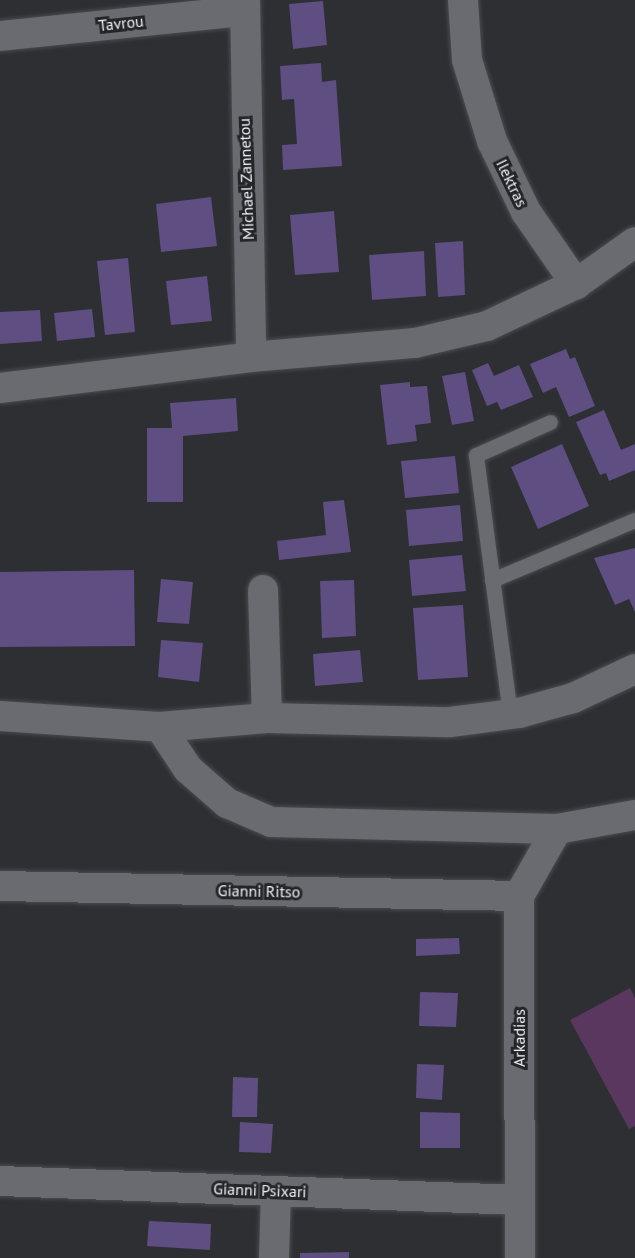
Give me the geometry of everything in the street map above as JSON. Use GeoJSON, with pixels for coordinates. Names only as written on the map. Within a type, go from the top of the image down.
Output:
{"type":"FeatureCollection","features":[{"type":"Feature","properties":{"kind":"street","name":"Ilektras"},"geometry":{"type":"LineString","coordinates":[[463,0],[467,60],[492,141],[526,212],[576,284]]}},
{"type":"Feature","properties":{"kind":"street","name":"Tavrou"},"geometry":{"type":"LineString","coordinates":[[0,36],[244,5]]}},
{"type":"Feature","properties":{"kind":"street","name":"Michael Zannetou"},"geometry":{"type":"LineString","coordinates":[[244,5],[251,357]]}},
{"type":"Feature","properties":{"kind":"street"},"geometry":{"type":"LineString","coordinates":[[0,388],[251,357],[415,343],[487,326],[576,284],[635,242]]}},
{"type":"Feature","properties":{"kind":"street"},"geometry":{"type":"LineString","coordinates":[[263,590],[267,718]]}},
{"type":"Feature","properties":{"kind":"street"},"geometry":{"type":"LineString","coordinates":[[0,716],[160,727],[267,718],[450,722],[510,714],[573,698],[635,669]]}},
{"type":"Feature","properties":{"kind":"street"},"geometry":{"type":"LineString","coordinates":[[160,727],[188,770],[228,803],[271,822],[557,829],[635,815]]}},
{"type":"Feature","properties":{"kind":"street","name":"Arkadias"},"geometry":{"type":"LineString","coordinates":[[520,1258],[519,896],[557,829]]}},
{"type":"Feature","properties":{"kind":"street","name":"Gianni Ritso"},"geometry":{"type":"LineString","coordinates":[[0,886],[519,896]]}},
{"type":"Feature","properties":{"kind":"street","name":"Gianni Psixari"},"geometry":{"type":"LineString","coordinates":[[0,1181],[520,1200]]}},
{"type":"Feature","properties":{"kind":"street"},"geometry":{"type":"LineString","coordinates":[[274,1258],[276,1191]]}},
{"type":"Feature","properties":{"kind":"lane"},"geometry":{"type":"LineString","coordinates":[[510,714],[476,454],[549,422]]}},
{"type":"Feature","properties":{"kind":"lane"},"geometry":{"type":"LineString","coordinates":[[492,580],[635,520]]}},
{"type":"Feature","properties":{"kind":"shaded area"},"geometry":{"type":"Polygon","coordinates":[[[630,988],[635,998],[635,1126],[629,1129],[570,1020],[630,988]]]}},
{"type":"Feature","properties":{"kind":"building"},"geometry":{"type":"Polygon","coordinates":[[[323,1],[327,45],[293,49],[289,4],[323,1]]]}},
{"type":"Feature","properties":{"kind":"building"},"geometry":{"type":"Polygon","coordinates":[[[321,63],[322,82],[336,80],[342,166],[283,170],[282,145],[297,144],[294,99],[282,100],[280,66],[321,63]]]}},
{"type":"Feature","properties":{"kind":"building"},"geometry":{"type":"Polygon","coordinates":[[[211,197],[217,246],[161,252],[156,204],[211,197]]]}},
{"type":"Feature","properties":{"kind":"building"},"geometry":{"type":"Polygon","coordinates":[[[334,211],[339,272],[295,275],[290,215],[334,211]]]}},
{"type":"Feature","properties":{"kind":"building"},"geometry":{"type":"Polygon","coordinates":[[[463,241],[465,295],[438,297],[435,243],[463,241]]]}},
{"type":"Feature","properties":{"kind":"building"},"geometry":{"type":"Polygon","coordinates":[[[424,251],[426,296],[372,300],[369,255],[424,251]]]}},
{"type":"Feature","properties":{"kind":"building"},"geometry":{"type":"Polygon","coordinates":[[[128,258],[135,332],[105,335],[97,261],[128,258]]]}},
{"type":"Feature","properties":{"kind":"building"},"geometry":{"type":"Polygon","coordinates":[[[207,276],[212,321],[171,325],[166,281],[207,276]]]}},
{"type":"Feature","properties":{"kind":"building"},"geometry":{"type":"Polygon","coordinates":[[[92,309],[95,337],[57,341],[54,313],[92,309]]]}},
{"type":"Feature","properties":{"kind":"building"},"geometry":{"type":"Polygon","coordinates":[[[40,310],[42,341],[0,344],[0,312],[40,310]]]}},
{"type":"Feature","properties":{"kind":"building"},"geometry":{"type":"Polygon","coordinates":[[[566,349],[570,359],[575,357],[595,406],[569,417],[556,387],[543,393],[530,364],[566,349]]]}},
{"type":"Feature","properties":{"kind":"building"},"geometry":{"type":"Polygon","coordinates":[[[488,363],[494,376],[519,365],[533,397],[501,410],[497,402],[487,406],[472,370],[488,363]]]}},
{"type":"Feature","properties":{"kind":"building"},"geometry":{"type":"Polygon","coordinates":[[[465,372],[474,421],[452,425],[442,376],[465,372]]]}},
{"type":"Feature","properties":{"kind":"building"},"geometry":{"type":"Polygon","coordinates":[[[410,382],[410,387],[427,386],[431,423],[415,425],[417,441],[387,445],[380,385],[410,382]]]}},
{"type":"Feature","properties":{"kind":"building"},"geometry":{"type":"Polygon","coordinates":[[[236,398],[238,431],[183,436],[183,502],[147,502],[147,428],[172,428],[170,403],[236,398]]]}},
{"type":"Feature","properties":{"kind":"building"},"geometry":{"type":"Polygon","coordinates":[[[604,410],[621,450],[635,444],[635,470],[609,481],[606,473],[600,475],[576,422],[604,410]]]}},
{"type":"Feature","properties":{"kind":"building"},"geometry":{"type":"Polygon","coordinates":[[[562,444],[589,506],[538,529],[511,467],[562,444]]]}},
{"type":"Feature","properties":{"kind":"building"},"geometry":{"type":"Polygon","coordinates":[[[455,456],[459,493],[405,498],[401,461],[455,456]]]}},
{"type":"Feature","properties":{"kind":"building"},"geometry":{"type":"Polygon","coordinates":[[[344,500],[351,552],[279,560],[277,541],[326,535],[323,502],[344,500]]]}},
{"type":"Feature","properties":{"kind":"building"},"geometry":{"type":"Polygon","coordinates":[[[460,505],[463,541],[409,546],[406,510],[460,505]]]}},
{"type":"Feature","properties":{"kind":"building"},"geometry":{"type":"Polygon","coordinates":[[[635,548],[635,612],[629,599],[615,605],[594,558],[635,548]]]}},
{"type":"Feature","properties":{"kind":"building"},"geometry":{"type":"Polygon","coordinates":[[[462,555],[466,591],[412,596],[409,560],[462,555]]]}},
{"type":"Feature","properties":{"kind":"building"},"geometry":{"type":"Polygon","coordinates":[[[134,570],[135,646],[0,647],[0,572],[134,570]]]}},
{"type":"Feature","properties":{"kind":"building"},"geometry":{"type":"Polygon","coordinates":[[[161,579],[193,582],[189,624],[157,622],[161,579]]]}},
{"type":"Feature","properties":{"kind":"building"},"geometry":{"type":"Polygon","coordinates":[[[354,580],[356,636],[322,638],[320,581],[354,580]]]}},
{"type":"Feature","properties":{"kind":"building"},"geometry":{"type":"Polygon","coordinates":[[[463,605],[468,677],[418,680],[413,608],[463,605]]]}},
{"type":"Feature","properties":{"kind":"building"},"geometry":{"type":"Polygon","coordinates":[[[161,640],[203,643],[199,682],[158,677],[161,640]]]}},
{"type":"Feature","properties":{"kind":"building"},"geometry":{"type":"Polygon","coordinates":[[[360,650],[363,682],[315,686],[313,654],[360,650]]]}},
{"type":"Feature","properties":{"kind":"building"},"geometry":{"type":"Polygon","coordinates":[[[459,938],[460,954],[416,956],[416,939],[459,938]]]}},
{"type":"Feature","properties":{"kind":"building"},"geometry":{"type":"Polygon","coordinates":[[[420,992],[458,993],[456,1027],[419,1026],[420,992]]]}},
{"type":"Feature","properties":{"kind":"building"},"geometry":{"type":"Polygon","coordinates":[[[417,1064],[444,1065],[442,1100],[416,1098],[417,1064]]]}},
{"type":"Feature","properties":{"kind":"building"},"geometry":{"type":"Polygon","coordinates":[[[233,1077],[258,1078],[257,1117],[232,1117],[233,1077]]]}},
{"type":"Feature","properties":{"kind":"building"},"geometry":{"type":"Polygon","coordinates":[[[420,1112],[460,1113],[460,1148],[420,1148],[420,1112]]]}},
{"type":"Feature","properties":{"kind":"building"},"geometry":{"type":"Polygon","coordinates":[[[240,1122],[273,1124],[271,1153],[239,1152],[240,1122]]]}},
{"type":"Feature","properties":{"kind":"building"},"geometry":{"type":"Polygon","coordinates":[[[149,1221],[211,1224],[210,1250],[147,1246],[149,1221]]]}},
{"type":"Feature","properties":{"kind":"building"},"geometry":{"type":"Polygon","coordinates":[[[349,1252],[349,1258],[300,1258],[300,1253],[349,1252]]]}}]}
